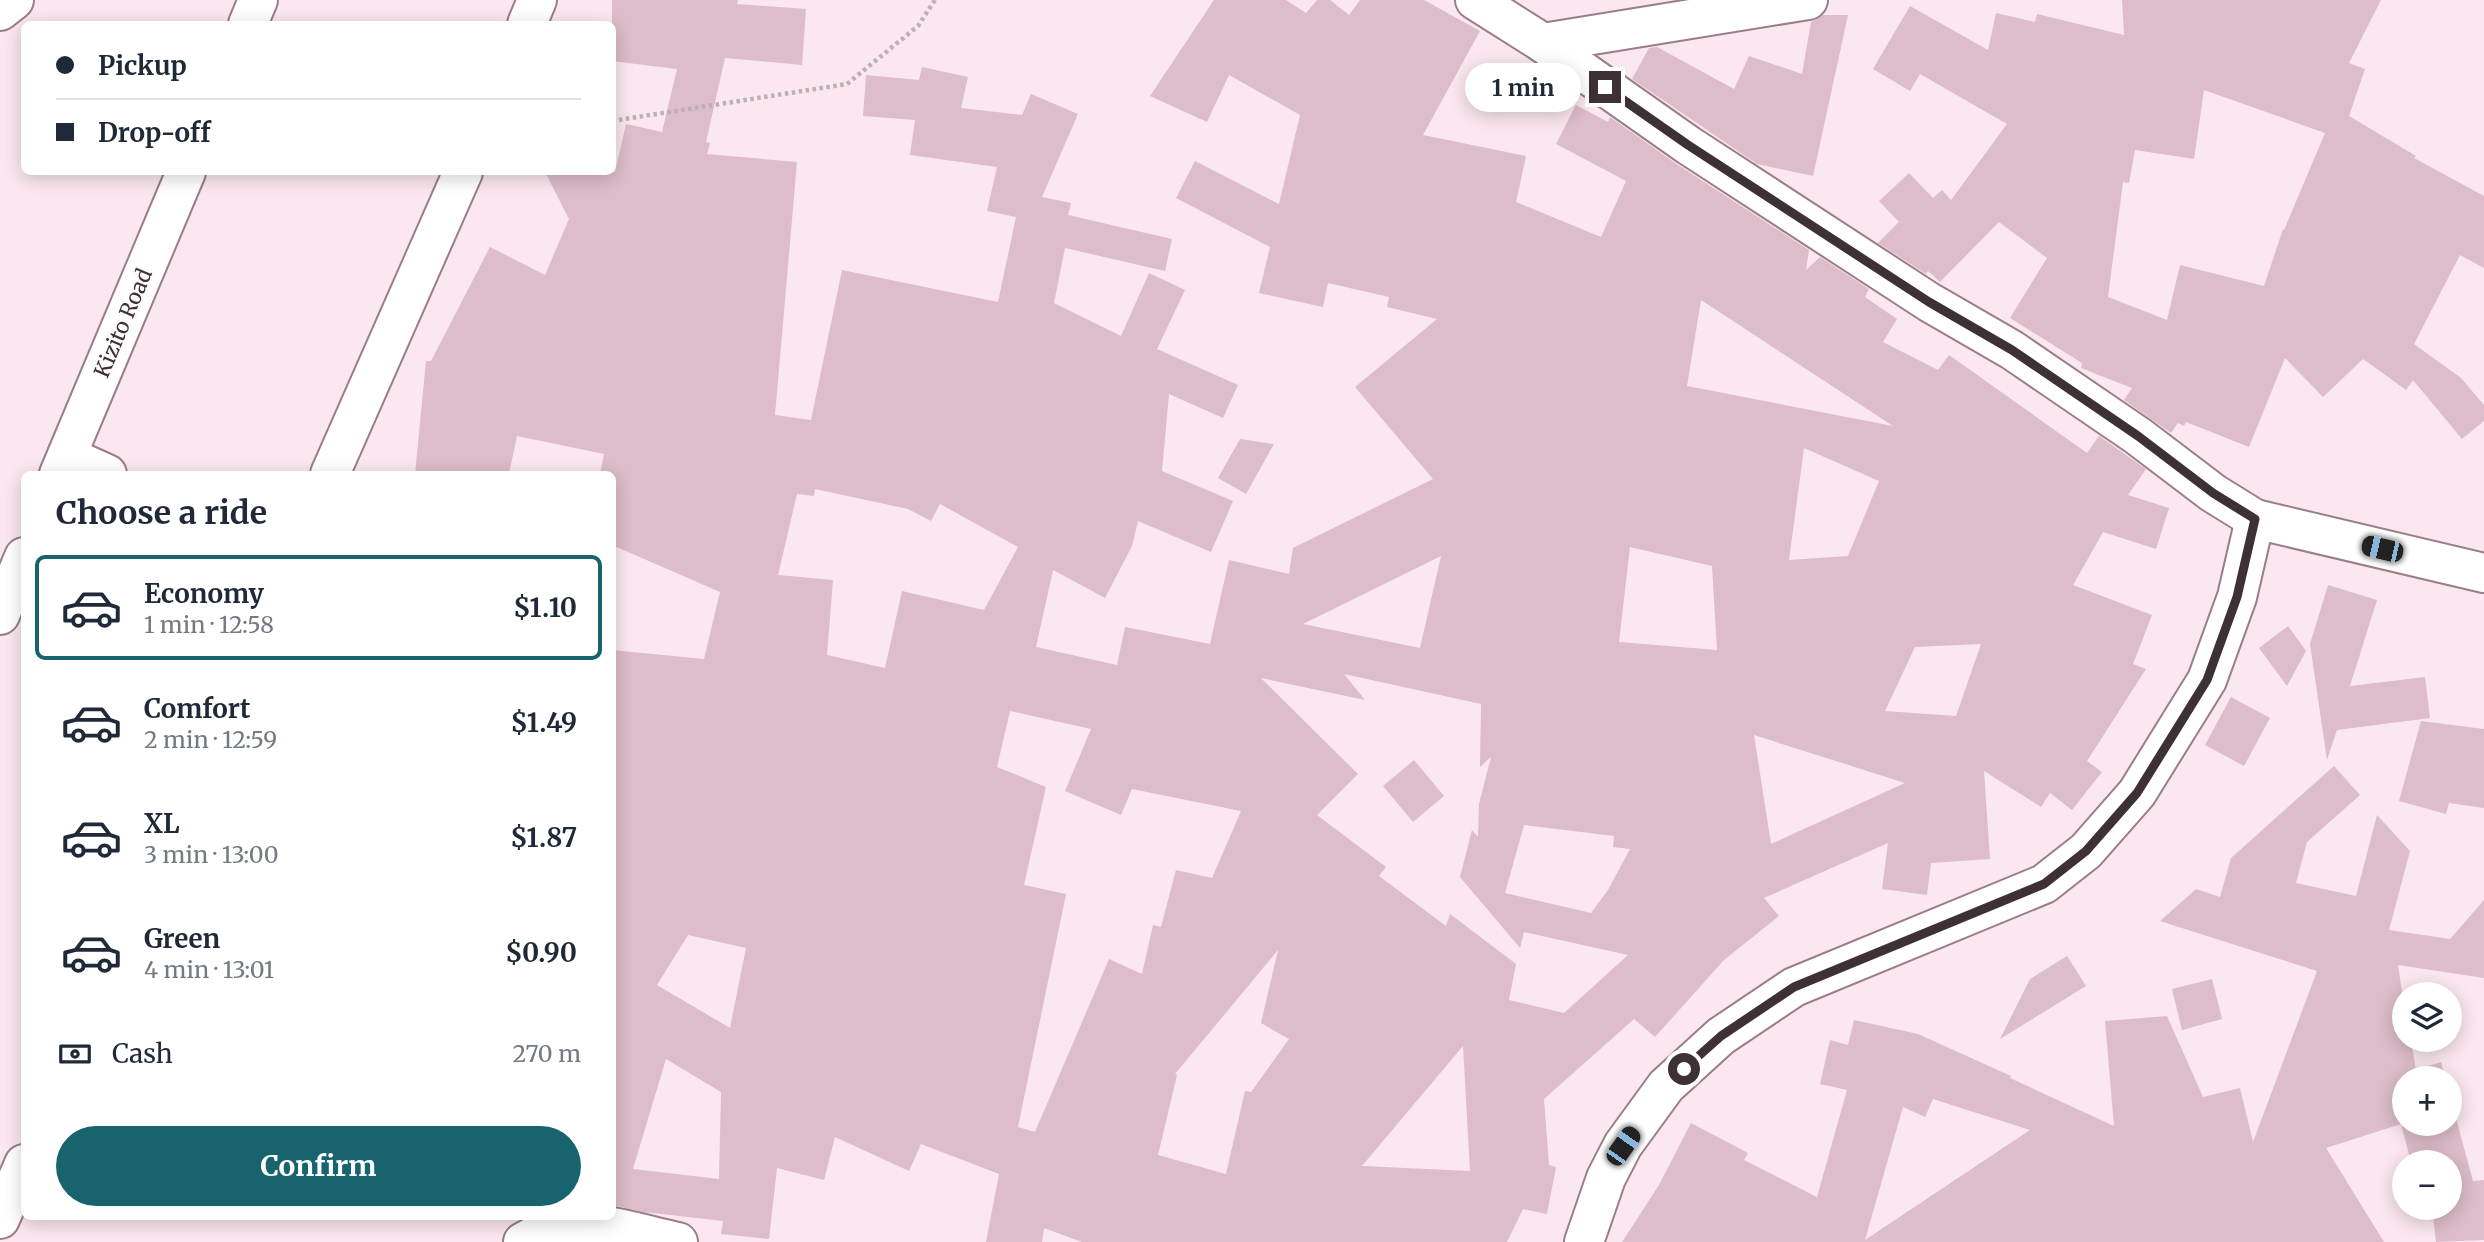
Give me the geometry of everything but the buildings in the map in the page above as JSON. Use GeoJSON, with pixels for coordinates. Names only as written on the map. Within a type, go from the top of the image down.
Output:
{"type":"FeatureCollection","features":[{"type":"Feature","properties":{"kind":"street"},"geometry":{"type":"LineString","coordinates":[[0,11],[14,0]]}},
{"type":"Feature","properties":{"kind":"street"},"geometry":{"type":"LineString","coordinates":[[249,21],[258,0]]}},
{"type":"Feature","properties":{"kind":"street"},"geometry":{"type":"LineString","coordinates":[[528,21],[537,0]]}},
{"type":"Feature","properties":{"kind":"street"},"geometry":{"type":"LineString","coordinates":[[1475,0],[1543,43],[1688,145],[1929,302],[2012,350],[2138,436],[2213,493],[2255,519],[2484,573]]}},
{"type":"Feature","properties":{"kind":"street"},"geometry":{"type":"LineString","coordinates":[[1543,43],[1808,0]]}},
{"type":"Feature","properties":{"kind":"street","name":"Kizito Road"},"geometry":{"type":"LineString","coordinates":[[63,465],[185,175]]}},
{"type":"Feature","properties":{"kind":"street"},"geometry":{"type":"LineString","coordinates":[[331,471],[462,175]]}},
{"type":"Feature","properties":{"kind":"street"},"geometry":{"type":"LineString","coordinates":[[63,465],[92,471]]}},
{"type":"Feature","properties":{"kind":"street"},"geometry":{"type":"LineString","coordinates":[[1584,1242],[1606,1178],[1623,1146],[1666,1086],[1721,1036],[1794,987],[2044,884],[2086,851],[2137,793],[2207,680],[2237,597],[2255,519]]}},
{"type":"Feature","properties":{"kind":"street"},"geometry":{"type":"LineString","coordinates":[[0,615],[21,564]]}},
{"type":"Feature","properties":{"kind":"street"},"geometry":{"type":"LineString","coordinates":[[0,1219],[21,1171]]}},
{"type":"Feature","properties":{"kind":"street"},"geometry":{"type":"LineString","coordinates":[[523,1242],[555,1225],[602,1227],[678,1242]]}},
{"type":"Feature","properties":{"kind":"path"},"geometry":{"type":"LineString","coordinates":[[616,120],[847,84],[918,26],[935,0]]}},
{"type":"Feature","properties":{"kind":"route"},"geometry":{"type":"LineString","coordinates":[[1605,87],[1688,145],[1929,302],[2012,350],[2138,436],[2213,493],[2255,519],[2237,597],[2207,680],[2137,793],[2086,851],[2044,884],[1794,987],[1721,1036],[1684,1069]]}}]}
